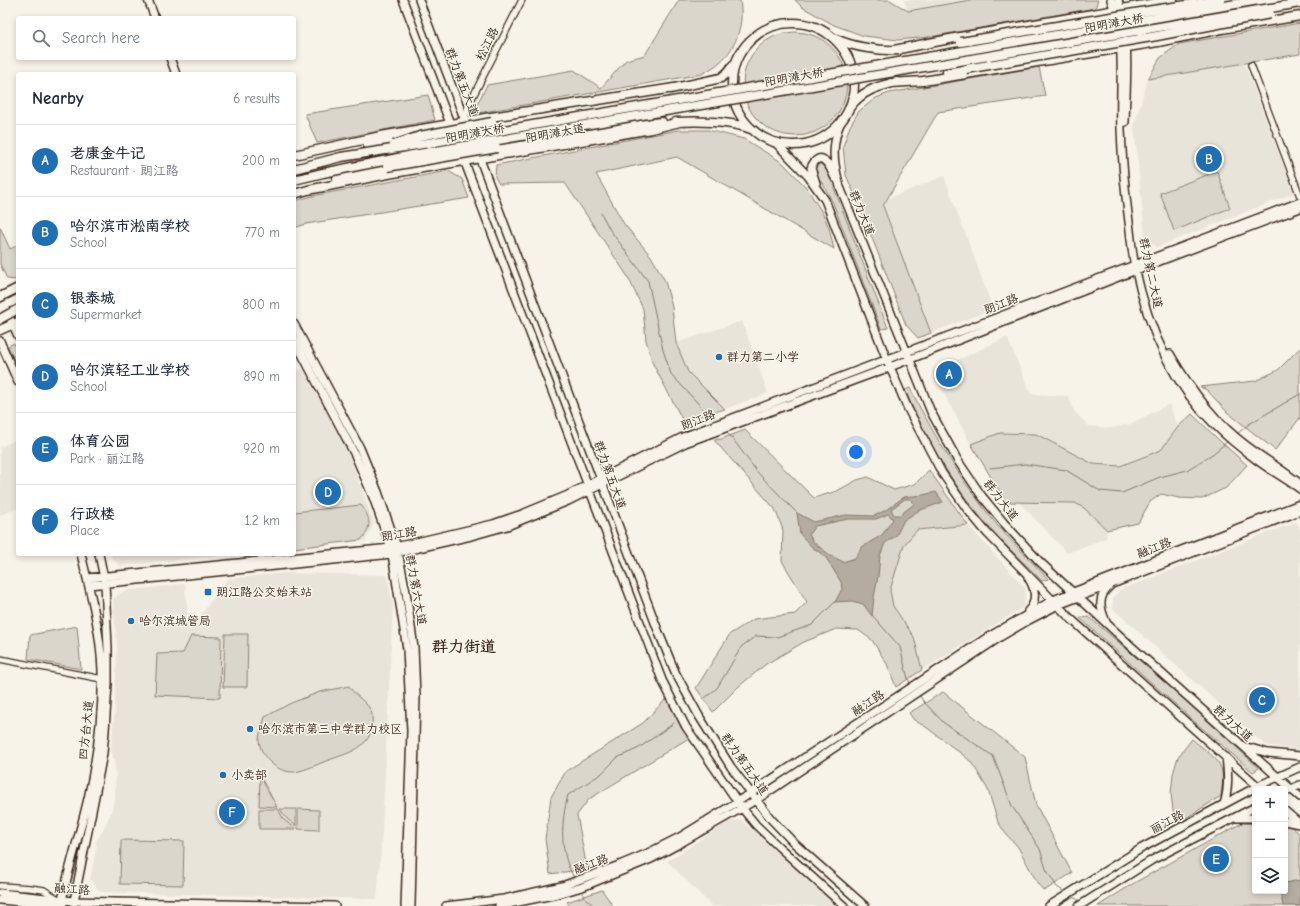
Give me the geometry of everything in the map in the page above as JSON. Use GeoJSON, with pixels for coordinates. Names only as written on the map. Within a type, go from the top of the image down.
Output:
{"type":"FeatureCollection","features":[{"type":"Feature","properties":{"kind":"highway"},"geometry":{"type":"LineString","coordinates":[[894,50],[1173,0]]}},
{"type":"Feature","properties":{"kind":"highway"},"geometry":{"type":"LineString","coordinates":[[296,155],[381,136],[465,121],[674,88],[721,78],[728,72],[736,62],[742,50],[755,36],[780,24],[798,23],[807,25],[845,43],[859,47],[894,50],[922,49],[1220,0]]}},
{"type":"Feature","properties":{"kind":"highway","name":"阳明滩大桥"},"geometry":{"type":"LineString","coordinates":[[296,168],[378,151],[1259,0]]}},
{"type":"Feature","properties":{"kind":"highway","name":"阳明滩大桥"},"geometry":{"type":"LineString","coordinates":[[296,180],[305,177],[381,161],[640,115],[1300,3]]}},
{"type":"Feature","properties":{"kind":"highway"},"geometry":{"type":"LineString","coordinates":[[296,189],[414,162],[650,123],[680,122],[740,125],[775,142],[796,145],[811,142],[825,135],[834,129],[854,102],[863,94],[891,83],[1149,37],[1300,8]]}},
{"type":"Feature","properties":{"kind":"highway"},"geometry":{"type":"LineString","coordinates":[[891,83],[923,81],[966,74],[1124,48],[1300,16]]}},
{"type":"Feature","properties":{"kind":"highway"},"geometry":{"type":"LineString","coordinates":[[831,37],[844,52],[852,71],[853,92],[847,111]]}},
{"type":"Feature","properties":{"kind":"highway"},"geometry":{"type":"LineString","coordinates":[[736,62],[732,82],[734,98],[739,113],[752,130]]}},
{"type":"Feature","properties":{"kind":"highway"},"geometry":{"type":"LineString","coordinates":[[296,160],[336,150],[492,122],[645,97],[674,88]]}},
{"type":"Feature","properties":{"kind":"highway","name":"阳明滩大道"},"geometry":{"type":"LineString","coordinates":[[296,193],[381,175],[643,130],[680,122]]}},
{"type":"Feature","properties":{"kind":"highway"},"geometry":{"type":"LineString","coordinates":[[378,151],[420,136]]}},
{"type":"Feature","properties":{"kind":"highway"},"geometry":{"type":"LineString","coordinates":[[381,161],[414,162]]}},
{"type":"Feature","properties":{"kind":"highway"},"geometry":{"type":"LineString","coordinates":[[0,297],[16,289]]}},
{"type":"Feature","properties":{"kind":"highway"},"geometry":{"type":"LineString","coordinates":[[0,308],[16,300]]}},
{"type":"Feature","properties":{"kind":"highway"},"geometry":{"type":"LineString","coordinates":[[0,319],[16,310]]}},
{"type":"Feature","properties":{"kind":"highway"},"geometry":{"type":"LineString","coordinates":[[0,330],[15,323]]}},
{"type":"Feature","properties":{"kind":"main road"},"geometry":{"type":"LineString","coordinates":[[143,0],[149,16]]}},
{"type":"Feature","properties":{"kind":"main road"},"geometry":{"type":"LineString","coordinates":[[148,0],[154,16]]}},
{"type":"Feature","properties":{"kind":"main road","name":"群力第五大道"},"geometry":{"type":"LineString","coordinates":[[403,0],[466,161],[656,665],[674,704],[686,727],[742,808],[779,847],[844,906]]}},
{"type":"Feature","properties":{"kind":"main road","name":"群力第五大道"},"geometry":{"type":"LineString","coordinates":[[419,0],[480,158],[658,633],[676,674],[699,716],[731,767],[771,819],[795,844],[865,906]]}},
{"type":"Feature","properties":{"kind":"main road","name":"群力第二大道"},"geometry":{"type":"LineString","coordinates":[[1111,0],[1118,9]]}},
{"type":"Feature","properties":{"kind":"main road","name":"群力第二大道"},"geometry":{"type":"LineString","coordinates":[[1118,0],[1124,48],[1120,128],[1124,184],[1138,267],[1148,315],[1155,334],[1184,386],[1215,421],[1245,448],[1300,484]]}},
{"type":"Feature","properties":{"kind":"main road"},"geometry":{"type":"LineString","coordinates":[[166,60],[170,72]]}},
{"type":"Feature","properties":{"kind":"main road"},"geometry":{"type":"LineString","coordinates":[[171,60],[175,72]]}},
{"type":"Feature","properties":{"kind":"main road","name":"群力大道"},"geometry":{"type":"LineString","coordinates":[[841,121],[834,144],[836,169],[840,187],[933,416],[958,461],[981,495],[1009,529],[1040,562],[1277,777],[1285,786]]}},
{"type":"Feature","properties":{"kind":"main road"},"geometry":{"type":"LineString","coordinates":[[775,142],[808,176],[825,200]]}},
{"type":"Feature","properties":{"kind":"main road"},"geometry":{"type":"LineString","coordinates":[[840,187],[825,161],[819,159],[814,160],[811,170],[825,200],[890,367],[913,419],[942,472],[963,504],[987,533],[1070,618],[1258,786]]}},
{"type":"Feature","properties":{"kind":"main road","name":"朗江路"},"geometry":{"type":"LineString","coordinates":[[88,582],[394,551],[471,536],[507,526],[547,510],[601,481],[702,433],[890,367],[1300,202]]}},
{"type":"Feature","properties":{"kind":"main road","name":"朗江路"},"geometry":{"type":"LineString","coordinates":[[727,424],[906,352],[1300,208]]}},
{"type":"Feature","properties":{"kind":"main road"},"geometry":{"type":"LineString","coordinates":[[0,297],[15,323]]}},
{"type":"Feature","properties":{"kind":"main road","name":"群力第六大道"},"geometry":{"type":"LineString","coordinates":[[296,328],[360,448],[378,492],[406,592],[414,648],[416,696],[411,906]]}},
{"type":"Feature","properties":{"kind":"main road"},"geometry":{"type":"LineString","coordinates":[[0,341],[16,377]]}},
{"type":"Feature","properties":{"kind":"main road","name":"群力第六大道"},"geometry":{"type":"LineString","coordinates":[[296,343],[355,455],[394,551],[408,649],[411,731],[406,906]]}},
{"type":"Feature","properties":{"kind":"main road","name":"群力第二大道"},"geometry":{"type":"LineString","coordinates":[[1245,448],[1253,458],[1300,490]]}},
{"type":"Feature","properties":{"kind":"main road","name":"融江路"},"geometry":{"type":"LineString","coordinates":[[923,685],[988,637],[1022,617],[1055,602],[1300,504]]}},
{"type":"Feature","properties":{"kind":"main road","name":"融江路"},"geometry":{"type":"LineString","coordinates":[[1076,594],[1114,582],[1300,511]]}},
{"type":"Feature","properties":{"kind":"main road","name":"四方台大道"},"geometry":{"type":"LineString","coordinates":[[60,904],[92,774],[97,745],[102,679],[99,641],[82,556]]}},
{"type":"Feature","properties":{"kind":"main road","name":"四方台大道"},"geometry":{"type":"LineString","coordinates":[[73,903],[93,809],[104,741],[107,703],[108,663],[104,580],[99,556]]}},
{"type":"Feature","properties":{"kind":"main road"},"geometry":{"type":"LineString","coordinates":[[1022,617],[1033,606],[1035,598],[1032,585],[1025,571]]}},
{"type":"Feature","properties":{"kind":"main road"},"geometry":{"type":"LineString","coordinates":[[1107,624],[1101,608],[1101,597],[1105,590],[1114,582]]}},
{"type":"Feature","properties":{"kind":"main road","name":"融江路"},"geometry":{"type":"LineString","coordinates":[[581,884],[680,837],[1029,620],[1055,602]]}},
{"type":"Feature","properties":{"kind":"main road","name":"融江路"},"geometry":{"type":"LineString","coordinates":[[499,906],[563,890],[651,859],[756,800],[905,696]]}},
{"type":"Feature","properties":{"kind":"main road"},"geometry":{"type":"LineString","coordinates":[[1242,745],[1268,753],[1300,756]]}},
{"type":"Feature","properties":{"kind":"main road"},"geometry":{"type":"LineString","coordinates":[[1224,804],[1227,793],[1228,777],[1226,757]]}},
{"type":"Feature","properties":{"kind":"main road","name":"丽江路"},"geometry":{"type":"LineString","coordinates":[[1261,786],[1300,767]]}},
{"type":"Feature","properties":{"kind":"main road"},"geometry":{"type":"LineString","coordinates":[[1288,790],[1300,785]]}},
{"type":"Feature","properties":{"kind":"main road","name":"丽江路"},"geometry":{"type":"LineString","coordinates":[[1049,906],[1142,848],[1252,790]]}},
{"type":"Feature","properties":{"kind":"main road","name":"群力大道"},"geometry":{"type":"LineString","coordinates":[[1288,790],[1300,797]]}},
{"type":"Feature","properties":{"kind":"main road"},"geometry":{"type":"LineString","coordinates":[[1079,906],[1152,860],[1252,809]]}},
{"type":"Feature","properties":{"kind":"main road"},"geometry":{"type":"LineString","coordinates":[[1288,814],[1300,824]]}},
{"type":"Feature","properties":{"kind":"main road"},"geometry":{"type":"LineString","coordinates":[[1234,818],[1252,818]]}},
{"type":"Feature","properties":{"kind":"main road"},"geometry":{"type":"LineString","coordinates":[[1288,822],[1300,824]]}},
{"type":"Feature","properties":{"kind":"main road","name":"融江路"},"geometry":{"type":"LineString","coordinates":[[446,906],[563,890]]}},
{"type":"Feature","properties":{"kind":"main road","name":"融江路"},"geometry":{"type":"LineString","coordinates":[[0,893],[60,904]]}},
{"type":"Feature","properties":{"kind":"main road","name":"融江路"},"geometry":{"type":"LineString","coordinates":[[0,900],[60,904],[335,906]]}},
{"type":"Feature","properties":{"kind":"street","name":"松江路"},"geometry":{"type":"LineString","coordinates":[[465,121],[468,106],[522,0]]}},
{"type":"Feature","properties":{"kind":"street"},"geometry":{"type":"LineString","coordinates":[[1251,65],[1300,196]]}},
{"type":"Feature","properties":{"kind":"street"},"geometry":{"type":"LineString","coordinates":[[0,659],[102,679]]}},
{"type":"Feature","properties":{"kind":"street"},"geometry":{"type":"LineString","coordinates":[[0,886],[44,890],[60,904]]}},
{"type":"Feature","properties":{"kind":"shaded area"},"geometry":{"type":"Polygon","coordinates":[[[679,0],[740,0],[740,26],[731,49],[720,62],[702,74],[472,114],[487,85],[574,70],[601,88],[626,60],[645,55],[679,0]]]}},
{"type":"Feature","properties":{"kind":"shaded area"},"geometry":{"type":"Polygon","coordinates":[[[795,0],[890,0],[908,11],[970,0],[1098,0],[1095,8],[929,37],[898,40],[864,36],[834,25],[802,7],[795,0]]]}},
{"type":"Feature","properties":{"kind":"shaded area"},"geometry":{"type":"Polygon","coordinates":[[[904,0],[970,0],[908,11],[904,0]]]}},
{"type":"Feature","properties":{"kind":"shaded area"},"geometry":{"type":"Polygon","coordinates":[[[1300,23],[1300,54],[1148,79],[1160,58],[1179,44],[1300,23]]]}},
{"type":"Feature","properties":{"kind":"shaded area"},"geometry":{"type":"Polygon","coordinates":[[[795,32],[815,36],[824,40],[832,47],[839,55],[843,64],[847,84],[843,104],[839,113],[832,121],[824,128],[815,132],[795,136],[775,132],[766,128],[758,121],[751,113],[747,104],[743,84],[747,64],[751,55],[758,47],[766,40],[775,36],[795,32]]]}},
{"type":"Feature","properties":{"kind":"shaded area"},"geometry":{"type":"Polygon","coordinates":[[[1244,63],[1294,193],[1157,247],[1145,237],[1134,125],[1148,79],[1244,63]]]}},
{"type":"Feature","properties":{"kind":"shaded area"},"geometry":{"type":"Polygon","coordinates":[[[1039,67],[1045,96],[938,112],[883,206],[931,333],[918,338],[906,325],[846,175],[843,146],[850,126],[859,111],[876,98],[889,93],[1039,67]]]}},
{"type":"Feature","properties":{"kind":"shaded area"},"geometry":{"type":"Polygon","coordinates":[[[428,95],[435,120],[317,143],[305,114],[428,95]]]}},
{"type":"Feature","properties":{"kind":"shaded area"},"geometry":{"type":"Polygon","coordinates":[[[678,130],[708,130],[744,139],[783,163],[806,187],[822,212],[829,228],[834,249],[677,157],[596,174],[624,224],[651,256],[665,281],[672,307],[676,343],[688,372],[725,409],[683,421],[653,364],[646,340],[643,309],[628,277],[565,183],[499,184],[495,177],[496,165],[678,130]]]}},
{"type":"Feature","properties":{"kind":"shaded area"},"geometry":{"type":"Polygon","coordinates":[[[816,163],[821,164],[829,175],[888,328],[881,329],[833,203],[823,184],[814,173],[813,167],[816,163]]]}},
{"type":"Feature","properties":{"kind":"shaded area"},"geometry":{"type":"Polygon","coordinates":[[[448,171],[462,179],[469,198],[306,224],[296,227],[296,200],[317,195],[448,171]]]}},
{"type":"Feature","properties":{"kind":"shaded area"},"geometry":{"type":"Polygon","coordinates":[[[1217,171],[1230,208],[1174,231],[1160,193],[1217,171]]]}},
{"type":"Feature","properties":{"kind":"shaded area"},"geometry":{"type":"Polygon","coordinates":[[[944,176],[993,309],[931,333],[883,206],[887,199],[944,176]]]}},
{"type":"Feature","properties":{"kind":"shaded area"},"geometry":{"type":"Polygon","coordinates":[[[0,227],[10,249],[16,246],[16,280],[7,279],[0,264],[0,227]]]}},
{"type":"Feature","properties":{"kind":"shaded area","name":"群力第二小学"},"geometry":{"type":"Polygon","coordinates":[[[742,321],[768,393],[725,409],[688,372],[676,343],[742,321]]]}},
{"type":"Feature","properties":{"kind":"shaded area"},"geometry":{"type":"Polygon","coordinates":[[[1007,337],[1031,394],[1068,396],[1074,411],[1089,426],[1111,428],[1130,424],[1169,404],[1178,427],[1161,450],[1120,466],[1093,464],[1036,434],[1000,433],[971,444],[932,372],[1007,337]]]}},
{"type":"Feature","properties":{"kind":"shaded area"},"geometry":{"type":"Polygon","coordinates":[[[14,343],[16,348],[16,364],[8,346],[14,343]]]}},
{"type":"Feature","properties":{"kind":"shaded area"},"geometry":{"type":"Polygon","coordinates":[[[1300,348],[1300,418],[1275,450],[1227,412],[1207,390],[1200,387],[1255,381],[1278,370],[1300,348]]]}},
{"type":"Feature","properties":{"kind":"shaded area"},"geometry":{"type":"Polygon","coordinates":[[[304,369],[349,455],[374,523],[365,541],[296,548],[296,371],[304,369]]]}},
{"type":"Feature","properties":{"kind":"shaded area"},"geometry":{"type":"Polygon","coordinates":[[[910,388],[939,442],[961,477],[998,526],[1048,579],[1042,581],[999,538],[966,499],[932,446],[922,427],[905,390],[910,388]]]}},
{"type":"Feature","properties":{"kind":"shaded area"},"geometry":{"type":"Polygon","coordinates":[[[1192,414],[1247,465],[1226,488],[1202,499],[1179,498],[1161,494],[1150,502],[1138,523],[1107,530],[1084,508],[1075,503],[1006,502],[971,444],[1000,433],[1036,434],[1093,464],[1120,466],[1161,450],[1178,427],[1192,414]]]}},
{"type":"Feature","properties":{"kind":"shaded area"},"geometry":{"type":"Polygon","coordinates":[[[745,430],[814,498],[837,491],[857,480],[868,477],[894,490],[915,484],[929,470],[968,525],[917,530],[904,545],[890,590],[893,606],[914,637],[922,670],[896,687],[887,664],[872,640],[858,630],[836,629],[804,642],[766,664],[738,687],[713,712],[696,688],[730,634],[754,619],[795,614],[807,602],[782,561],[783,530],[775,509],[714,440],[745,430]]]}},
{"type":"Feature","properties":{"kind":"shaded area"},"geometry":{"type":"Polygon","coordinates":[[[16,440],[16,509],[0,515],[0,447],[16,440]]]}},
{"type":"Feature","properties":{"kind":"shaded area"},"geometry":{"type":"Polygon","coordinates":[[[936,492],[943,502],[918,511],[904,520],[896,536],[885,543],[880,556],[872,616],[863,604],[852,601],[835,602],[842,589],[841,582],[825,556],[813,548],[800,534],[797,513],[814,522],[846,515],[874,516],[886,510],[904,497],[936,492]],[[905,499],[891,509],[894,515],[900,515],[914,504],[911,499],[905,499]],[[888,514],[876,519],[848,519],[815,526],[809,534],[813,542],[830,555],[843,562],[855,558],[862,547],[882,535],[893,519],[888,514]]]}},
{"type":"Feature","properties":{"kind":"shaded area"},"geometry":{"type":"Polygon","coordinates":[[[1019,502],[1075,503],[1084,508],[1107,530],[1106,538],[1067,553],[1019,502]]]}},
{"type":"Feature","properties":{"kind":"shaded area"},"geometry":{"type":"Polygon","coordinates":[[[361,505],[367,514],[369,523],[365,536],[361,540],[296,548],[296,512],[361,505]]]}},
{"type":"Feature","properties":{"kind":"shaded area"},"geometry":{"type":"Polygon","coordinates":[[[1296,522],[1300,530],[1300,750],[1265,745],[1112,608],[1113,598],[1120,590],[1296,522]]]}},
{"type":"Feature","properties":{"kind":"shaded area"},"geometry":{"type":"Polygon","coordinates":[[[968,525],[1026,589],[1024,607],[922,670],[914,637],[893,606],[890,590],[904,545],[917,530],[968,525]]]}},
{"type":"Feature","properties":{"kind":"shaded area"},"geometry":{"type":"Polygon","coordinates":[[[111,556],[216,556],[120,566],[111,556]]]}},
{"type":"Feature","properties":{"kind":"shaded area","name":"哈尔滨市第三中学群力校区"},"geometry":{"type":"Polygon","coordinates":[[[286,573],[387,575],[393,605],[382,834],[377,899],[100,892],[90,879],[97,845],[95,843],[103,830],[113,806],[116,778],[111,748],[115,710],[117,646],[113,599],[124,591],[185,584],[189,631],[227,579],[286,573]]]}},
{"type":"Feature","properties":{"kind":"shaded area"},"geometry":{"type":"Polygon","coordinates":[[[1089,617],[1172,688],[1259,768],[1253,772],[1196,723],[1080,618],[1089,617]]]}},
{"type":"Feature","properties":{"kind":"shaded area"},"geometry":{"type":"Polygon","coordinates":[[[77,626],[81,669],[28,659],[30,635],[77,626]]]}},
{"type":"Feature","properties":{"kind":"shaded area"},"geometry":{"type":"Polygon","coordinates":[[[225,634],[248,634],[247,687],[223,687],[225,634]]]}},
{"type":"Feature","properties":{"kind":"shaded area"},"geometry":{"type":"Polygon","coordinates":[[[191,636],[221,637],[220,698],[155,695],[157,654],[183,653],[191,636]]]}},
{"type":"Feature","properties":{"kind":"shaded area"},"geometry":{"type":"Polygon","coordinates":[[[349,686],[368,706],[372,714],[371,731],[368,738],[362,745],[349,753],[295,772],[281,770],[265,757],[259,738],[265,717],[291,703],[320,692],[349,686]]]}},
{"type":"Feature","properties":{"kind":"shaded area"},"geometry":{"type":"Polygon","coordinates":[[[943,692],[1025,757],[1036,805],[1072,873],[1044,891],[1038,884],[1018,847],[1006,834],[998,822],[988,790],[970,761],[926,727],[914,720],[909,713],[943,692]]]}},
{"type":"Feature","properties":{"kind":"shaded area"},"geometry":{"type":"Polygon","coordinates":[[[666,699],[689,738],[589,799],[577,815],[587,869],[550,874],[545,839],[551,797],[566,771],[643,723],[666,699]]]}},
{"type":"Feature","properties":{"kind":"shaded area"},"geometry":{"type":"Polygon","coordinates":[[[1192,739],[1218,762],[1222,770],[1221,796],[1178,823],[1173,810],[1171,794],[1173,774],[1178,757],[1192,739]]]}},
{"type":"Feature","properties":{"kind":"shaded area"},"geometry":{"type":"Polygon","coordinates":[[[260,776],[277,807],[259,806],[260,776]]]}},
{"type":"Feature","properties":{"kind":"shaded area"},"geometry":{"type":"Polygon","coordinates":[[[259,809],[278,809],[284,820],[296,829],[259,829],[259,809]]]}},
{"type":"Feature","properties":{"kind":"shaded area"},"geometry":{"type":"Polygon","coordinates":[[[280,809],[296,809],[296,826],[286,818],[280,809]]]}},
{"type":"Feature","properties":{"kind":"shaded area"},"geometry":{"type":"Polygon","coordinates":[[[298,809],[319,810],[319,830],[298,829],[298,809]]]}},
{"type":"Feature","properties":{"kind":"shaded area"},"geometry":{"type":"Polygon","coordinates":[[[741,820],[836,906],[712,906],[667,861],[728,822],[741,820]]]}},
{"type":"Feature","properties":{"kind":"shaded area"},"geometry":{"type":"Polygon","coordinates":[[[1242,823],[1252,824],[1252,894],[1288,894],[1288,826],[1292,827],[1300,834],[1300,906],[1098,906],[1134,883],[1242,823]]]}},
{"type":"Feature","properties":{"kind":"shaded area"},"geometry":{"type":"Polygon","coordinates":[[[121,840],[184,841],[183,885],[120,884],[121,840]]]}},
{"type":"Feature","properties":{"kind":"shaded area"},"geometry":{"type":"Polygon","coordinates":[[[1300,880],[1300,906],[1283,906],[1281,894],[1288,894],[1288,882],[1300,880]]]}},
{"type":"Feature","properties":{"kind":"shaded area"},"geometry":{"type":"Polygon","coordinates":[[[602,890],[613,906],[570,906],[567,902],[602,890]]]}},
{"type":"Feature","properties":{"kind":"waterway"},"geometry":{"type":"LineString","coordinates":[[601,213],[610,230],[648,281],[663,350],[671,374],[714,421]]}},
{"type":"Feature","properties":{"kind":"waterway"},"geometry":{"type":"LineString","coordinates":[[1237,434],[1249,424],[1300,394]]}},
{"type":"Feature","properties":{"kind":"waterway"},"geometry":{"type":"LineString","coordinates":[[725,431],[758,473],[797,513]]}},
{"type":"Feature","properties":{"kind":"waterway"},"geometry":{"type":"LineString","coordinates":[[990,468],[1025,464],[1066,470],[1100,491],[1122,493],[1160,477],[1187,470],[1214,453],[1228,441]]}},
{"type":"Feature","properties":{"kind":"waterway"},"geometry":{"type":"LineString","coordinates":[[705,698],[717,688],[742,646],[756,636],[777,637],[812,625],[836,601]]}},
{"type":"Feature","properties":{"kind":"waterway"},"geometry":{"type":"LineString","coordinates":[[872,615],[900,647],[908,679],[911,684]]}},
{"type":"Feature","properties":{"kind":"waterway"},"geometry":{"type":"LineString","coordinates":[[919,695],[944,723],[993,756],[1012,806],[1040,849],[1046,869],[1057,887],[1065,892]]}},
{"type":"Feature","properties":{"kind":"waterway"},"geometry":{"type":"LineString","coordinates":[[574,878],[566,858],[563,837],[564,816],[568,795],[601,774],[617,758],[639,748],[674,723]]}},
{"type":"Feature","properties":{"kind":"waterway"},"geometry":{"type":"LineString","coordinates":[[582,891],[586,899],[594,906]]}},
{"type":"Feature","properties":{"kind":"waterway"},"geometry":{"type":"LineString","coordinates":[[1071,896],[1080,901]]}},
{"type":"Feature","properties":{"kind":"place","name":"哈尔滨市淞南学校"},"geometry":{"type":"Point","coordinates":[1209,159]}},
{"type":"Feature","properties":{"kind":"place","name":"群力第二小学"},"geometry":{"type":"Point","coordinates":[719,357]}},
{"type":"Feature","properties":{"kind":"place","name":"老康金牛记"},"geometry":{"type":"Point","coordinates":[949,374]}},
{"type":"Feature","properties":{"kind":"place","name":"哈尔滨轻工业学校"},"geometry":{"type":"Point","coordinates":[328,492]}},
{"type":"Feature","properties":{"kind":"place","name":"朗江路公交始末站"},"geometry":{"type":"Point","coordinates":[208,592]}},
{"type":"Feature","properties":{"kind":"place","name":"哈尔滨城管局"},"geometry":{"type":"Point","coordinates":[131,621]}},
{"type":"Feature","properties":{"kind":"place","name":"银泰城"},"geometry":{"type":"Point","coordinates":[1262,700]}},
{"type":"Feature","properties":{"kind":"place","name":"哈尔滨市第三中学群力校区"},"geometry":{"type":"Point","coordinates":[250,729]}},
{"type":"Feature","properties":{"kind":"place","name":"小卖部"},"geometry":{"type":"Point","coordinates":[223,775]}},
{"type":"Feature","properties":{"kind":"place","name":"行政楼"},"geometry":{"type":"Point","coordinates":[232,812]}},
{"type":"Feature","properties":{"kind":"place","name":"体育公园"},"geometry":{"type":"Point","coordinates":[1216,859]}},
{"type":"Feature","properties":{"kind":"district","name":"群力街道"},"geometry":{"type":"Point","coordinates":[464,647]}}]}
